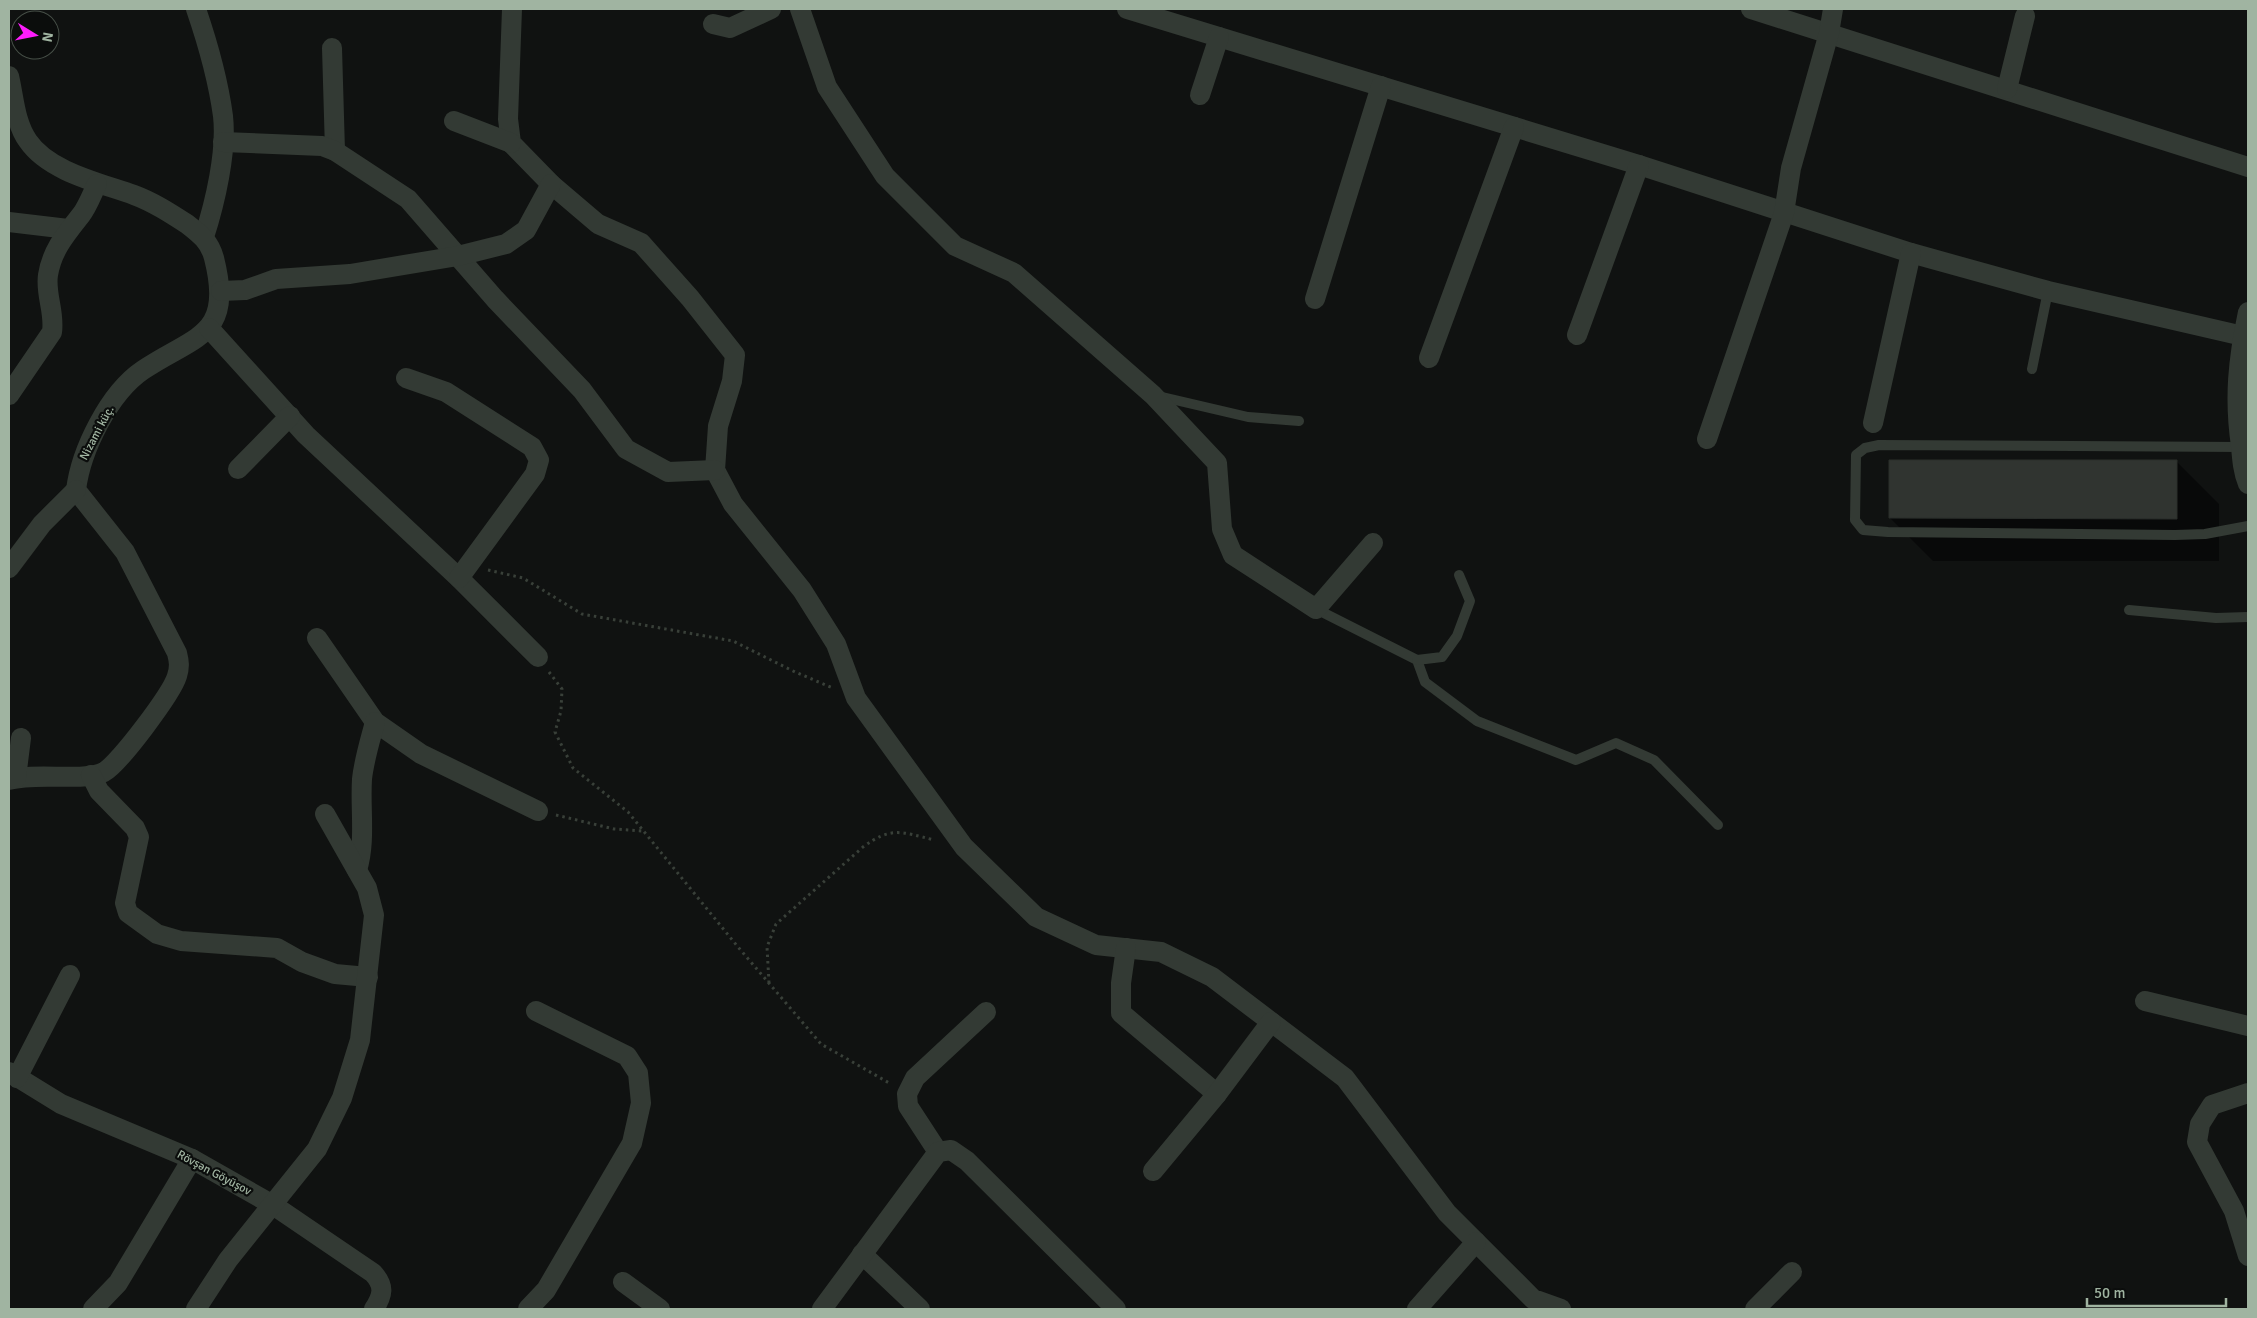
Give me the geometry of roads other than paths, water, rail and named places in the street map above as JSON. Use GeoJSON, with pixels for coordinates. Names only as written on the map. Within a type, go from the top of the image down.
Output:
{"type":"FeatureCollection","features":[{"type":"Feature","properties":{"kind":"street"},"geometry":{"type":"LineString","coordinates":[[9,76],[20,124],[27,140],[36,152],[70,172],[97,184],[152,202],[204,236],[214,209],[223,118],[211,50],[196,9]]}},
{"type":"Feature","properties":{"kind":"street"},"geometry":{"type":"LineString","coordinates":[[511,143],[508,119],[512,9]]}},
{"type":"Feature","properties":{"kind":"street"},"geometry":{"type":"LineString","coordinates":[[713,24],[730,28],[771,9]]}},
{"type":"Feature","properties":{"kind":"street"},"geometry":{"type":"LineString","coordinates":[[800,9],[827,87],[885,176],[955,246],[1014,273],[1153,395],[1217,463],[1222,529],[1233,555],[1316,609],[1373,543]]}},
{"type":"Feature","properties":{"kind":"street"},"geometry":{"type":"LineString","coordinates":[[1127,9],[1639,165],[1911,253],[2048,291],[2243,336]]}},
{"type":"Feature","properties":{"kind":"street"},"geometry":{"type":"LineString","coordinates":[[1751,9],[2248,167]]}},
{"type":"Feature","properties":{"kind":"street"},"geometry":{"type":"LineString","coordinates":[[1707,439],[1784,213],[1792,168],[1829,33],[1833,9]]}},
{"type":"Feature","properties":{"kind":"street"},"geometry":{"type":"LineString","coordinates":[[2007,89],[2025,16]]}},
{"type":"Feature","properties":{"kind":"street"},"geometry":{"type":"LineString","coordinates":[[1200,95],[1219,37]]}},
{"type":"Feature","properties":{"kind":"street"},"geometry":{"type":"LineString","coordinates":[[332,48],[336,151]]}},
{"type":"Feature","properties":{"kind":"street"},"geometry":{"type":"LineString","coordinates":[[1315,298],[1381,86]]}},
{"type":"Feature","properties":{"kind":"street"},"geometry":{"type":"LineString","coordinates":[[454,121],[511,143],[551,184],[598,224],[641,243],[690,298],[735,355],[732,380],[718,426],[715,470],[733,504],[802,590],[836,644],[856,698],[964,847],[1036,917],[1096,945],[1161,952],[1212,977],[1345,1078],[1447,1213],[1533,1299],[1561,1309]]}},
{"type":"Feature","properties":{"kind":"street"},"geometry":{"type":"LineString","coordinates":[[1429,358],[1514,127]]}},
{"type":"Feature","properties":{"kind":"street"},"geometry":{"type":"LineString","coordinates":[[222,142],[322,146],[336,151],[408,199],[495,299],[582,390],[626,449],[668,472],[715,470]]}},
{"type":"Feature","properties":{"kind":"street"},"geometry":{"type":"LineString","coordinates":[[1577,335],[1639,165]]}},
{"type":"Feature","properties":{"kind":"street"},"geometry":{"type":"LineString","coordinates":[[9,395],[52,332],[54,319],[48,295],[48,276],[52,255],[68,229],[82,213],[97,184]]}},
{"type":"Feature","properties":{"kind":"street"},"geometry":{"type":"LineString","coordinates":[[221,291],[245,290],[276,279],[350,274],[458,256],[506,244],[526,230],[551,184]]}},
{"type":"Feature","properties":{"kind":"street"},"geometry":{"type":"LineString","coordinates":[[9,222],[68,229]]}},
{"type":"Feature","properties":{"kind":"street","name":"Nizami küç."},"geometry":{"type":"LineString","coordinates":[[76,490],[79,468],[101,420],[124,388],[142,371],[191,343],[209,328],[217,311],[221,291],[213,252],[204,236]]}},
{"type":"Feature","properties":{"kind":"street"},"geometry":{"type":"LineString","coordinates":[[1873,423],[1911,253]]}},
{"type":"Feature","properties":{"kind":"street"},"geometry":{"type":"LineString","coordinates":[[2248,312],[2237,381],[2238,424],[2244,474],[2248,484]]}},
{"type":"Feature","properties":{"kind":"street"},"geometry":{"type":"LineString","coordinates":[[209,328],[306,435],[459,578],[538,657]]}},
{"type":"Feature","properties":{"kind":"street"},"geometry":{"type":"LineString","coordinates":[[406,378],[446,392],[532,447],[540,460],[535,474],[459,578]]}},
{"type":"Feature","properties":{"kind":"street"},"geometry":{"type":"LineString","coordinates":[[238,469],[290,416]]}},
{"type":"Feature","properties":{"kind":"street"},"geometry":{"type":"LineString","coordinates":[[9,568],[42,524],[76,490],[126,552],[177,653],[180,665],[177,677],[166,695],[117,762],[103,772],[91,775],[13,779],[21,738]]}},
{"type":"Feature","properties":{"kind":"street"},"geometry":{"type":"LineString","coordinates":[[317,638],[374,722],[421,754],[538,811]]}},
{"type":"Feature","properties":{"kind":"street"},"geometry":{"type":"LineString","coordinates":[[357,870],[362,853],[363,776],[374,722]]}},
{"type":"Feature","properties":{"kind":"street"},"geometry":{"type":"LineString","coordinates":[[91,775],[99,791],[135,828],[139,837],[125,903],[128,913],[157,934],[181,941],[277,948],[302,962],[335,974],[368,978]]}},
{"type":"Feature","properties":{"kind":"street"},"geometry":{"type":"LineString","coordinates":[[196,1309],[228,1260],[317,1149],[342,1098],[360,1040],[374,914],[367,888],[325,814]]}},
{"type":"Feature","properties":{"kind":"street"},"geometry":{"type":"LineString","coordinates":[[1126,948],[1121,982],[1121,1013],[1217,1094]]}},
{"type":"Feature","properties":{"kind":"street"},"geometry":{"type":"LineString","coordinates":[[13,1075],[70,975]]}},
{"type":"Feature","properties":{"kind":"street"},"geometry":{"type":"LineString","coordinates":[[2145,1001],[2248,1026]]}},
{"type":"Feature","properties":{"kind":"street"},"geometry":{"type":"LineString","coordinates":[[528,1309],[546,1290],[632,1144],[641,1103],[638,1073],[627,1056],[536,1011]]}},
{"type":"Feature","properties":{"kind":"street"},"geometry":{"type":"LineString","coordinates":[[938,1152],[908,1106],[907,1094],[915,1078],[986,1012]]}},
{"type":"Feature","properties":{"kind":"street"},"geometry":{"type":"LineString","coordinates":[[1152,1171],[1217,1094],[1271,1022]]}},
{"type":"Feature","properties":{"kind":"street","name":"Rövşən Göyüşov"},"geometry":{"type":"LineString","coordinates":[[13,1075],[61,1104],[192,1159],[273,1205],[373,1273],[380,1281],[382,1288],[381,1297],[374,1309]]}},
{"type":"Feature","properties":{"kind":"street"},"geometry":{"type":"LineString","coordinates":[[2248,1092],[2212,1105],[2200,1124],[2197,1142],[2234,1211],[2248,1256]]}},
{"type":"Feature","properties":{"kind":"street"},"geometry":{"type":"LineString","coordinates":[[822,1309],[938,1152],[951,1150],[967,1161],[1116,1309]]}},
{"type":"Feature","properties":{"kind":"street"},"geometry":{"type":"LineString","coordinates":[[93,1309],[118,1283],[192,1159]]}},
{"type":"Feature","properties":{"kind":"street"},"geometry":{"type":"LineString","coordinates":[[1417,1309],[1476,1242]]}},
{"type":"Feature","properties":{"kind":"street"},"geometry":{"type":"LineString","coordinates":[[862,1254],[920,1309]]}},
{"type":"Feature","properties":{"kind":"street"},"geometry":{"type":"LineString","coordinates":[[1755,1309],[1792,1272]]}},
{"type":"Feature","properties":{"kind":"street"},"geometry":{"type":"LineString","coordinates":[[623,1282],[660,1309]]}},
{"type":"Feature","properties":{"kind":"lane"},"geometry":{"type":"LineString","coordinates":[[2032,369],[2048,291]]}},
{"type":"Feature","properties":{"kind":"lane"},"geometry":{"type":"LineString","coordinates":[[1153,395],[1248,417],[1299,421]]}},
{"type":"Feature","properties":{"kind":"lane"},"geometry":{"type":"LineString","coordinates":[[2241,447],[1879,445],[1865,448],[1856,455],[1855,520],[1864,530],[1888,532],[2175,535],[2205,534],[2248,526]]}},
{"type":"Feature","properties":{"kind":"lane"},"geometry":{"type":"LineString","coordinates":[[1316,609],[1417,660],[1442,658],[1457,636],[1470,601],[1458,576]]}},
{"type":"Feature","properties":{"kind":"lane"},"geometry":{"type":"LineString","coordinates":[[2129,610],[2216,618],[2248,616]]}},
{"type":"Feature","properties":{"kind":"lane"},"geometry":{"type":"LineString","coordinates":[[1417,660],[1425,682],[1478,721],[1576,760],[1616,743],[1654,760],[1718,825]]}}]}
